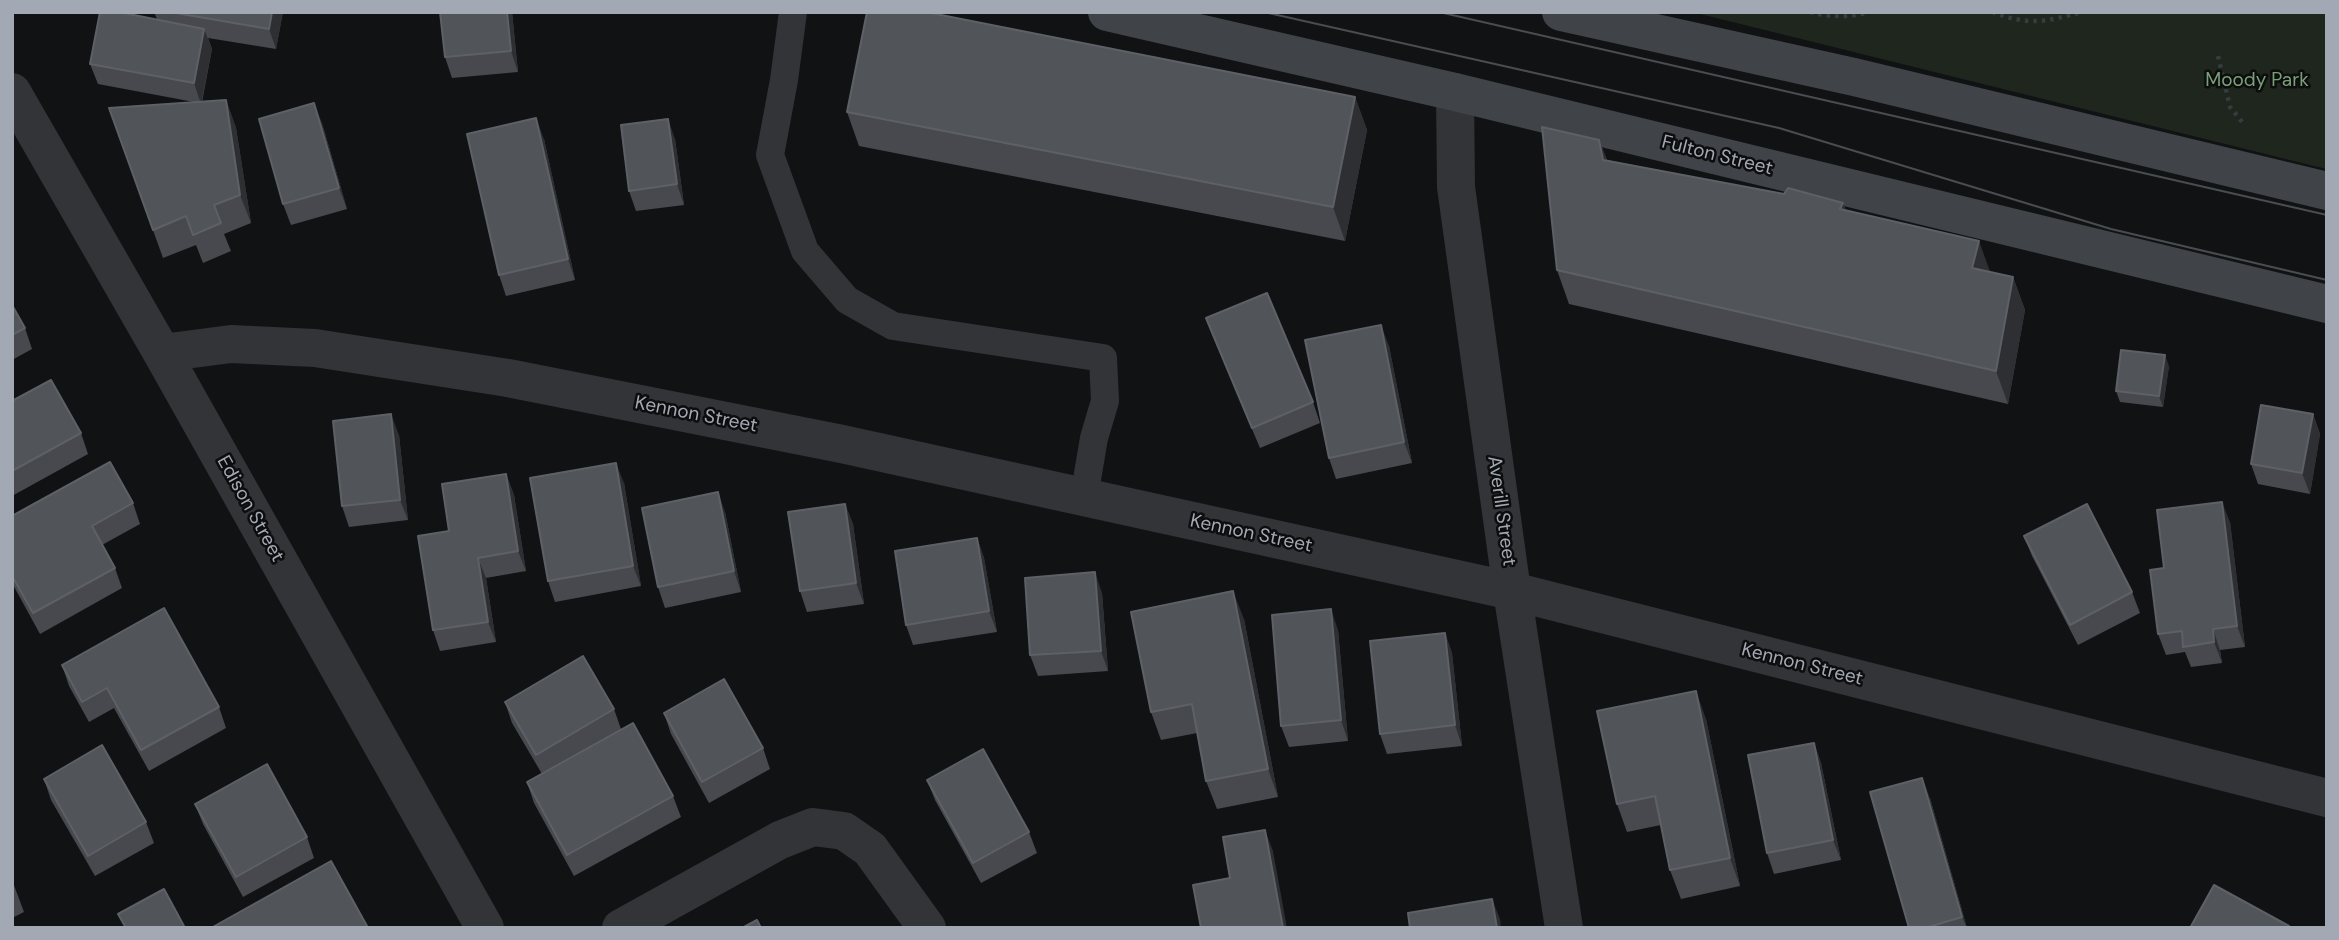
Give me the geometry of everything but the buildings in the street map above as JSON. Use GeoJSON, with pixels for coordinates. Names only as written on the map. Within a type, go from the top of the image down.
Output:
{"type":"FeatureCollection","features":[{"type":"Feature","properties":{"kind":"main road","name":"Fulton Street"},"geometry":{"type":"LineString","coordinates":[[1107,12],[1455,92],[2327,304]]}},
{"type":"Feature","properties":{"kind":"main road"},"geometry":{"type":"LineString","coordinates":[[1561,12],[1854,77],[2327,191]]}},
{"type":"Feature","properties":{"kind":"street","name":"Edison Street"},"geometry":{"type":"LineString","coordinates":[[12,92],[485,928]]}},
{"type":"Feature","properties":{"kind":"street","name":"Averill Street"},"geometry":{"type":"LineString","coordinates":[[1455,92],[1456,187],[1512,591],[1564,928]]}},
{"type":"Feature","properties":{"kind":"street","name":"Kennon Street"},"geometry":{"type":"LineString","coordinates":[[162,353],[231,344],[315,348],[508,378],[828,441],[1512,591],[2327,798]]}},
{"type":"Feature","properties":{"kind":"street"},"geometry":{"type":"LineString","coordinates":[[621,928],[751,855],[813,827],[844,831],[870,849],[927,928]]}},
{"type":"Feature","properties":{"kind":"lane"},"geometry":{"type":"LineString","coordinates":[[793,12],[770,155],[805,251],[847,300],[893,326],[1103,358],[1105,401],[1094,438],[1084,497]]}},
{"type":"Feature","properties":{"kind":"path"},"geometry":{"type":"LineString","coordinates":[[1810,12],[1834,15],[1869,12]]}},
{"type":"Feature","properties":{"kind":"path"},"geometry":{"type":"LineString","coordinates":[[1992,12],[2024,22],[2043,22],[2082,12]]}},
{"type":"Feature","properties":{"kind":"path"},"geometry":{"type":"LineString","coordinates":[[2218,56],[2230,107],[2243,122],[2240,135]]}},
{"type":"Feature","properties":{"kind":"green space","name":"Moody Park"},"geometry":{"type":"Polygon","coordinates":[[[1692,12],[2327,12],[2327,169],[2314,166],[1692,12]]]}},
{"type":"Feature","properties":{"kind":"tram line"},"geometry":{"type":"LineString","coordinates":[[1264,12],[1779,128],[2111,229],[2327,280]]}},
{"type":"Feature","properties":{"kind":"tram line"},"geometry":{"type":"LineString","coordinates":[[1439,12],[2327,215]]}}]}
